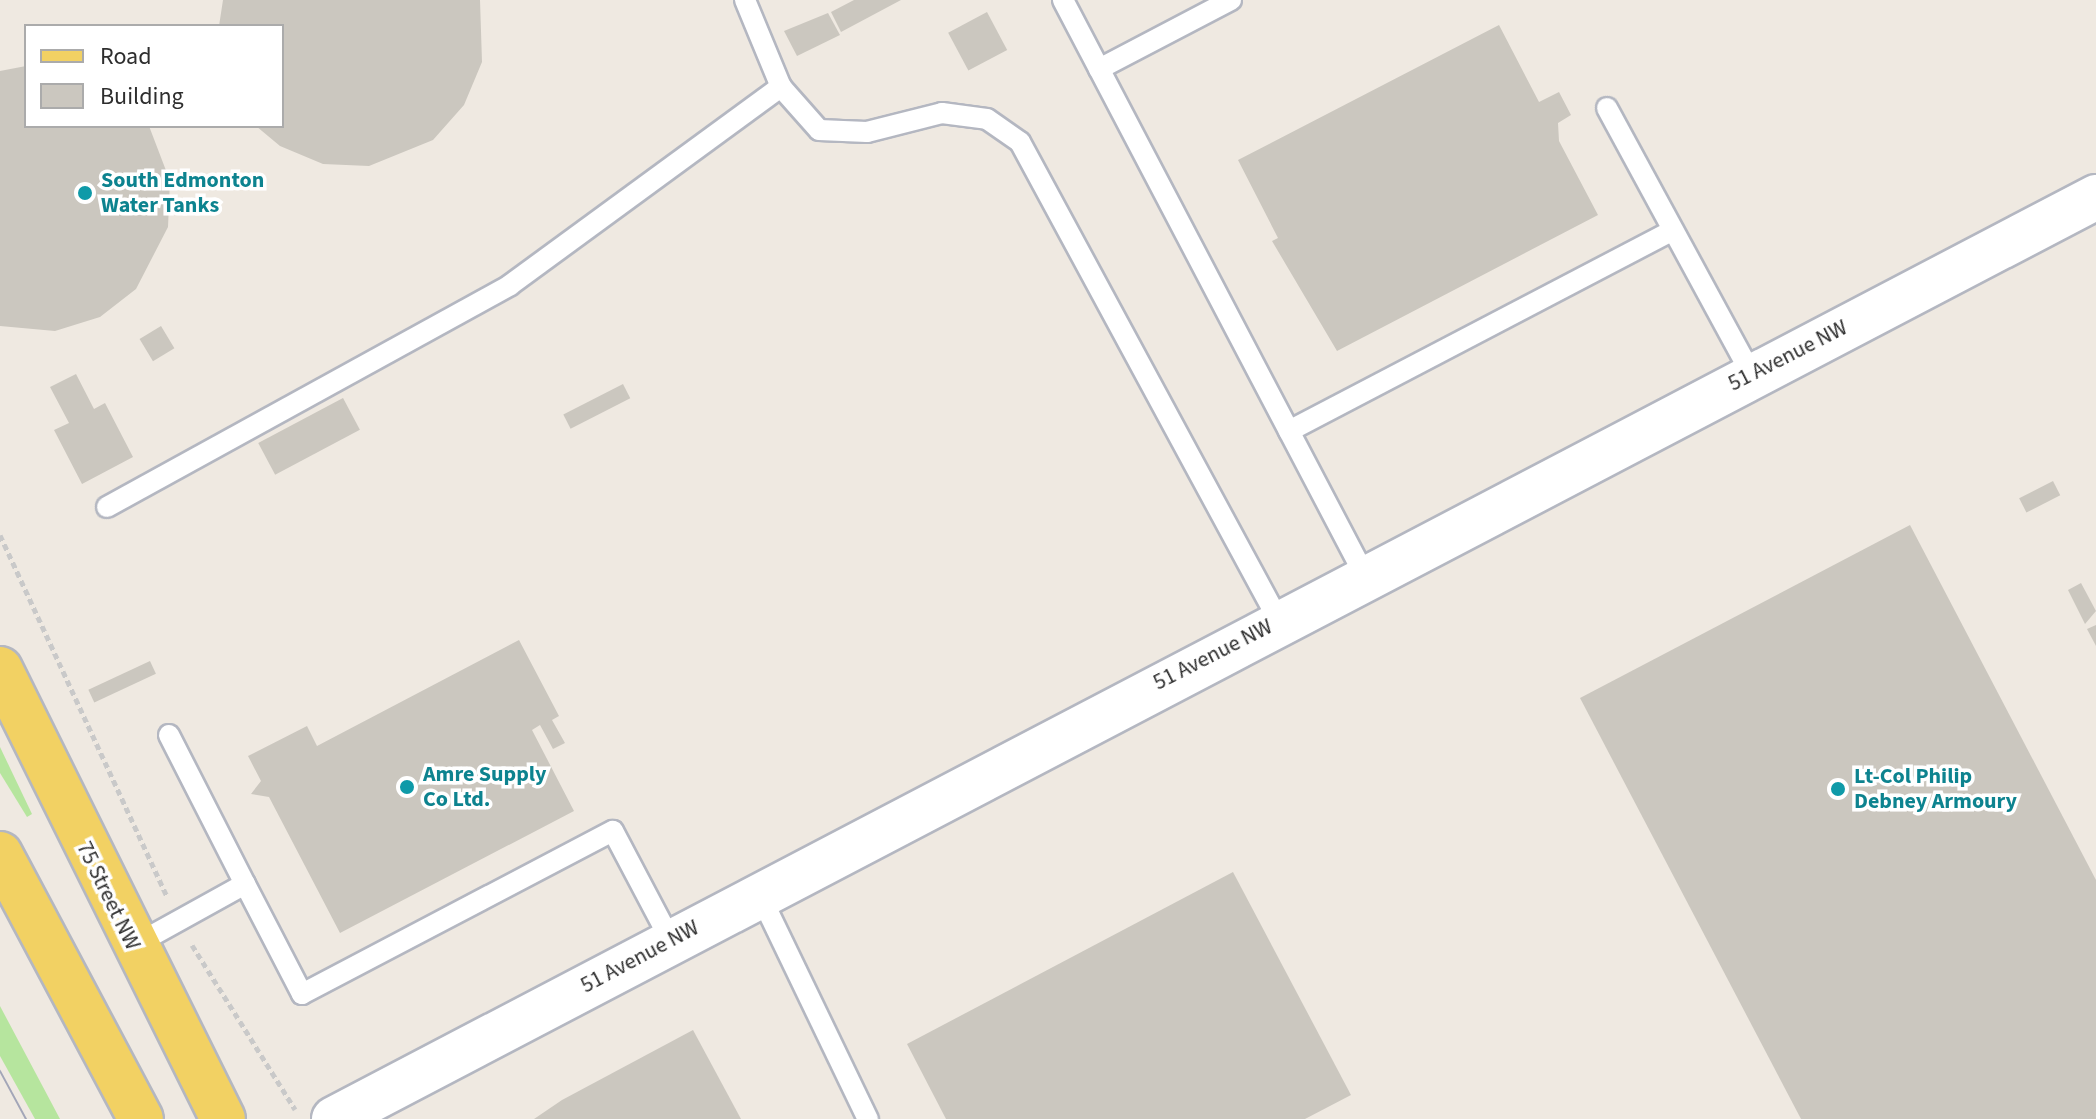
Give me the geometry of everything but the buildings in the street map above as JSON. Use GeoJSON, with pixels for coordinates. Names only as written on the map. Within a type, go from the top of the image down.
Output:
{"type":"FeatureCollection","features":[{"type":"Feature","properties":{"kind":"main road","name":"75 Street NW"},"geometry":{"type":"LineString","coordinates":[[0,669],[132,946],[223,1119]]}},
{"type":"Feature","properties":{"kind":"main road"},"geometry":{"type":"LineString","coordinates":[[0,854],[141,1119]]}},
{"type":"Feature","properties":{"kind":"street","name":"51 Avenue NW"},"geometry":{"type":"LineString","coordinates":[[334,1119],[384,1107],[671,941],[2096,197]]}},
{"type":"Feature","properties":{"kind":"lane"},"geometry":{"type":"LineString","coordinates":[[745,0],[781,87],[819,130],[867,132],[942,113],[987,119],[1020,142],[1279,621]]}},
{"type":"Feature","properties":{"kind":"lane"},"geometry":{"type":"LineString","coordinates":[[1063,0],[1365,576]]}},
{"type":"Feature","properties":{"kind":"lane"},"geometry":{"type":"LineString","coordinates":[[1099,69],[1231,0]]}},
{"type":"Feature","properties":{"kind":"lane"},"geometry":{"type":"LineString","coordinates":[[107,507],[510,285],[781,87]]}},
{"type":"Feature","properties":{"kind":"lane"},"geometry":{"type":"LineString","coordinates":[[1607,108],[1752,375]]}},
{"type":"Feature","properties":{"kind":"lane"},"geometry":{"type":"LineString","coordinates":[[1289,431],[1673,230]]}},
{"type":"Feature","properties":{"kind":"lane"},"geometry":{"type":"LineString","coordinates":[[169,735],[302,994],[613,831],[671,941]]}},
{"type":"Feature","properties":{"kind":"lane"},"geometry":{"type":"LineString","coordinates":[[132,946],[245,884]]}},
{"type":"Feature","properties":{"kind":"lane"},"geometry":{"type":"LineString","coordinates":[[760,895],[868,1119]]}},
{"type":"Feature","properties":{"kind":"path"},"geometry":{"type":"LineString","coordinates":[[0,535],[166,896]]}},
{"type":"Feature","properties":{"kind":"path"},"geometry":{"type":"LineString","coordinates":[[194,949],[302,1119]]}},
{"type":"Feature","properties":{"kind":"green space"},"geometry":{"type":"Polygon","coordinates":[[[0,747],[32,814],[27,817],[0,773],[0,747]]]}},
{"type":"Feature","properties":{"kind":"green space"},"geometry":{"type":"Polygon","coordinates":[[[0,1006],[60,1119],[35,1119],[0,1056],[0,1006]]]}},
{"type":"Feature","properties":{"kind":"tram line"},"geometry":{"type":"LineString","coordinates":[[0,1071],[26,1119]]}},
{"type":"Feature","properties":{"kind":"place","name":"South Edmonton Water Tanks"},"geometry":{"type":"Point","coordinates":[85,193]}},
{"type":"Feature","properties":{"kind":"place","name":"Amre Supply Co Ltd."},"geometry":{"type":"Point","coordinates":[407,787]}},
{"type":"Feature","properties":{"kind":"place","name":"Lt-Col Philip Debney Armoury"},"geometry":{"type":"Point","coordinates":[1838,789]}}]}
